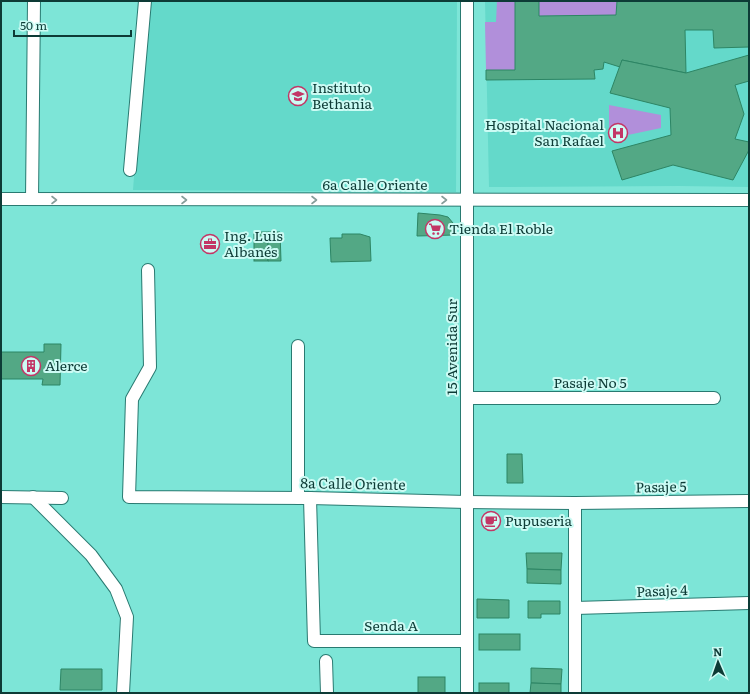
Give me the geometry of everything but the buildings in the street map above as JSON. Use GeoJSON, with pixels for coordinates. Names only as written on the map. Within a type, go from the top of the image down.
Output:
{"type":"FeatureCollection","features":[{"type":"Feature","properties":{"kind":"street"},"geometry":{"type":"LineString","coordinates":[[32,200],[34,1]]}},
{"type":"Feature","properties":{"kind":"street"},"geometry":{"type":"LineString","coordinates":[[130,170],[145,1]]}},
{"type":"Feature","properties":{"kind":"street","name":"15 Avenida Sur"},"geometry":{"type":"LineString","coordinates":[[467,1],[467,693]]}},
{"type":"Feature","properties":{"kind":"street","name":"6a Calle Oriente"},"geometry":{"type":"LineString","coordinates":[[1,199],[749,200]]}},
{"type":"Feature","properties":{"kind":"street","name":"8a Calle Oriente"},"geometry":{"type":"LineString","coordinates":[[148,270],[150,367],[132,399],[129,497],[304,498],[575,503]]}},
{"type":"Feature","properties":{"kind":"street"},"geometry":{"type":"LineString","coordinates":[[298,346],[304,498]]}},
{"type":"Feature","properties":{"kind":"street","name":"Pasaje No 5"},"geometry":{"type":"LineString","coordinates":[[467,398],[714,398]]}},
{"type":"Feature","properties":{"kind":"street"},"geometry":{"type":"LineString","coordinates":[[1,497],[62,498]]}},
{"type":"Feature","properties":{"kind":"street"},"geometry":{"type":"LineString","coordinates":[[33,497],[92,555],[116,589],[127,617],[123,693]]}},
{"type":"Feature","properties":{"kind":"street","name":"Senda A"},"geometry":{"type":"LineString","coordinates":[[304,498],[314,641],[467,641]]}},
{"type":"Feature","properties":{"kind":"street","name":"Pasaje 5"},"geometry":{"type":"LineString","coordinates":[[575,503],[748,501]]}},
{"type":"Feature","properties":{"kind":"street"},"geometry":{"type":"LineString","coordinates":[[575,503],[575,693]]}},
{"type":"Feature","properties":{"kind":"street","name":"Pasaje 4"},"geometry":{"type":"LineString","coordinates":[[575,608],[749,603]]}},
{"type":"Feature","properties":{"kind":"street"},"geometry":{"type":"LineString","coordinates":[[326,661],[327,693]]}},
{"type":"Feature","properties":{"kind":"shaded area","name":"Instituto Bethania"},"geometry":{"type":"Polygon","coordinates":[[[147,1],[457,1],[456,192],[133,190],[147,1]]]}},
{"type":"Feature","properties":{"kind":"shaded area","name":"Hospital Nacional San Rafael"},"geometry":{"type":"Polygon","coordinates":[[[485,1],[749,1],[749,187],[489,187],[485,1]]]}},
{"type":"Feature","properties":{"kind":"shaded area"},"geometry":{"type":"Polygon","coordinates":[[[497,1],[515,1],[515,70],[486,70],[485,22],[496,22],[497,1]]]}},
{"type":"Feature","properties":{"kind":"shaded area"},"geometry":{"type":"Polygon","coordinates":[[[539,1],[617,1],[616,15],[539,16],[539,1]]]}},
{"type":"Feature","properties":{"kind":"shaded area"},"geometry":{"type":"Polygon","coordinates":[[[609,105],[661,115],[661,128],[609,139],[609,105]]]}},
{"type":"Feature","properties":{"kind":"place","name":"Instituto Bethania"},"geometry":{"type":"Point","coordinates":[298,96]}},
{"type":"Feature","properties":{"kind":"place","name":"Hospital Nacional San Rafael"},"geometry":{"type":"Point","coordinates":[618,133]}},
{"type":"Feature","properties":{"kind":"place","name":"Tienda El Roble"},"geometry":{"type":"Point","coordinates":[435,229]}},
{"type":"Feature","properties":{"kind":"place","name":"Ing. Luis Albanés"},"geometry":{"type":"Point","coordinates":[210,244]}},
{"type":"Feature","properties":{"kind":"place","name":"Alerce"},"geometry":{"type":"Point","coordinates":[31,366]}},
{"type":"Feature","properties":{"kind":"place","name":"Pupuseria"},"geometry":{"type":"Point","coordinates":[491,521]}}]}
